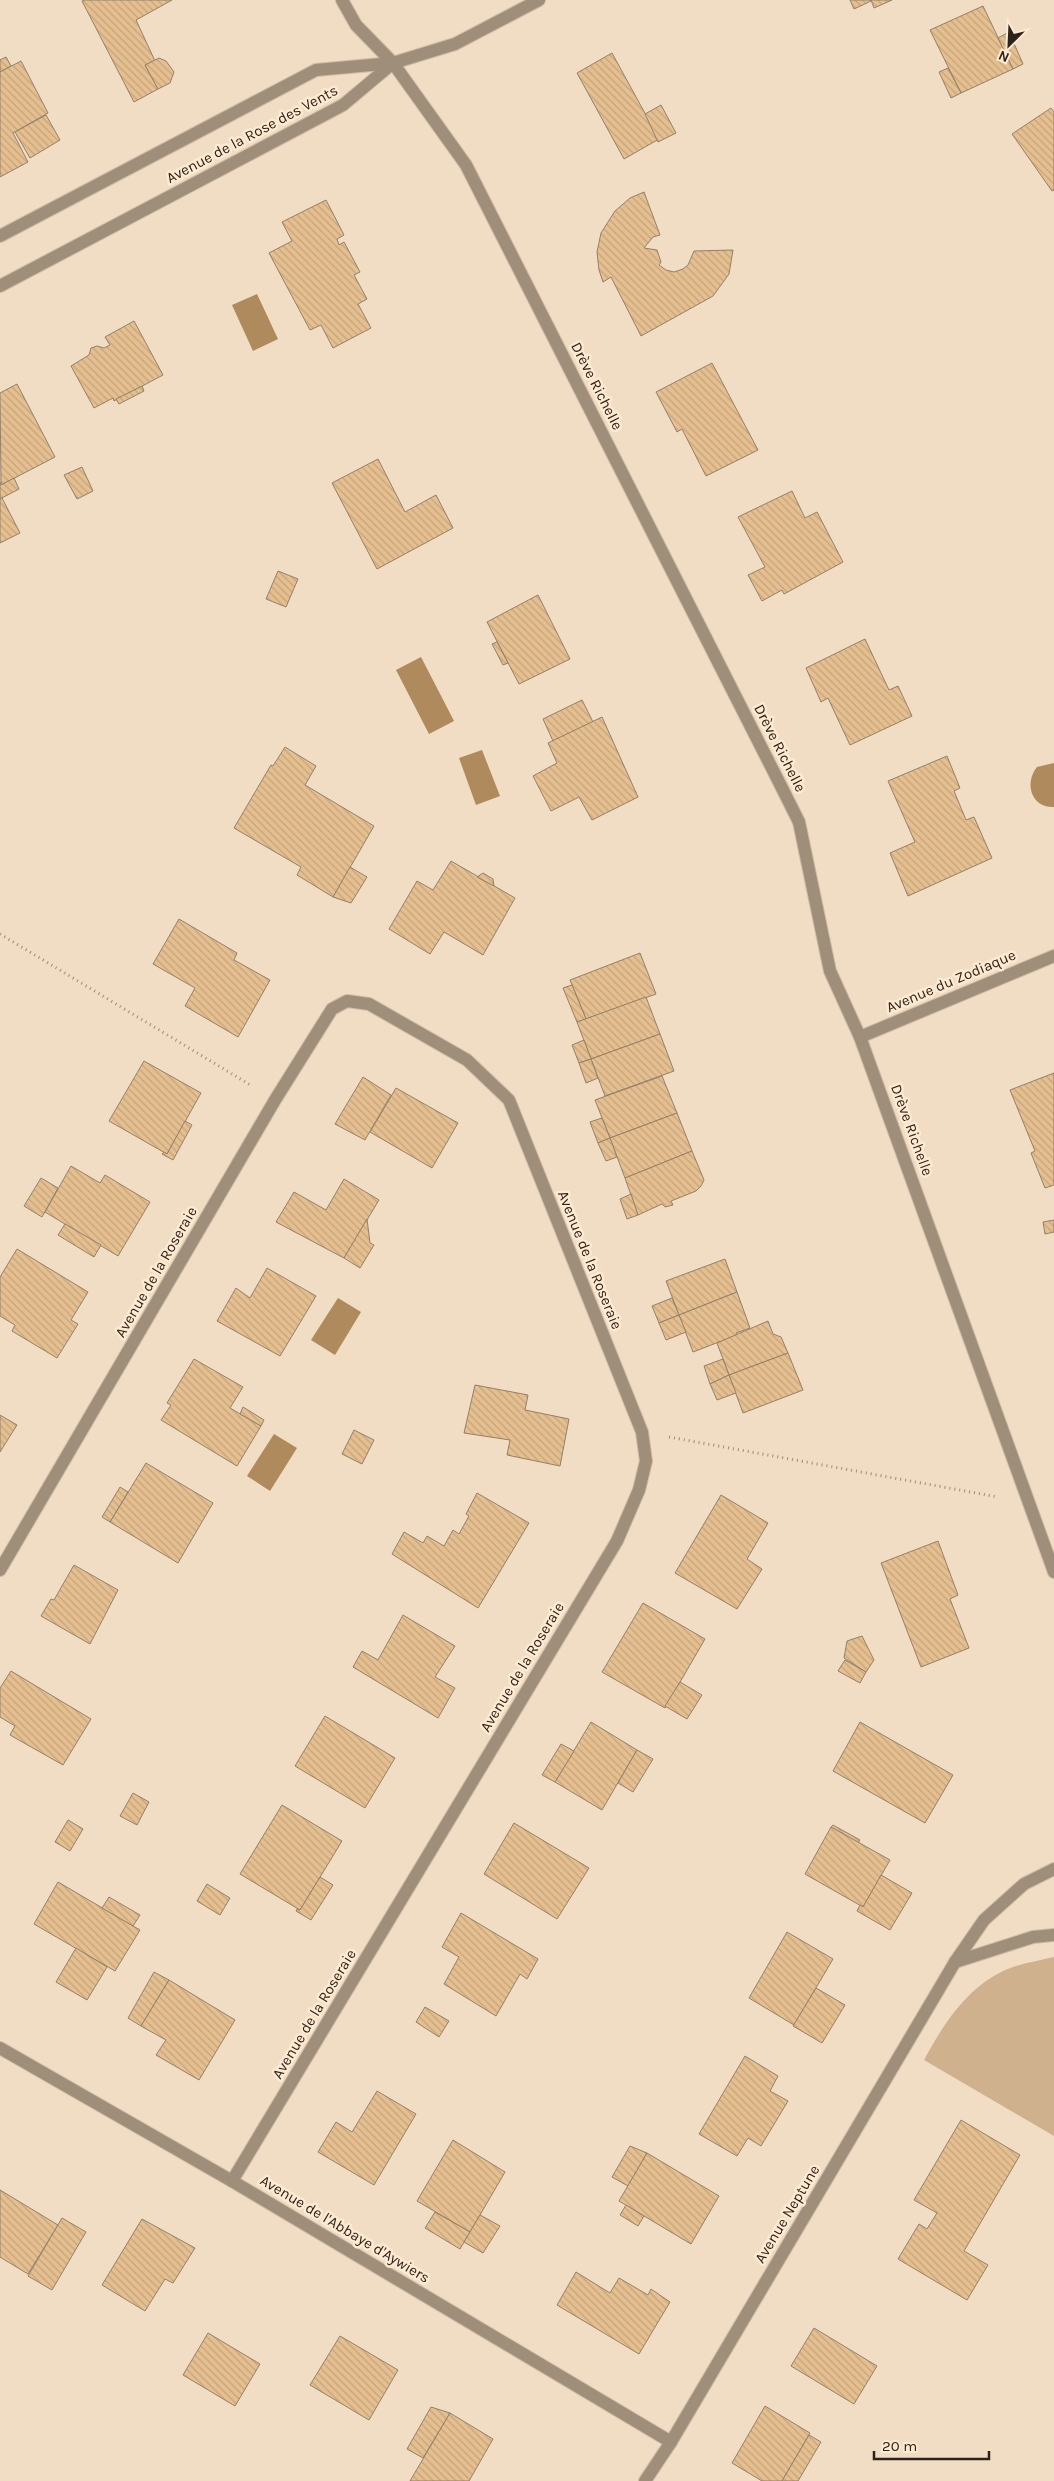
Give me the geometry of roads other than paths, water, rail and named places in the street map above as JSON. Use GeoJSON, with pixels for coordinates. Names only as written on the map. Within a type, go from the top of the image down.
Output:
{"type":"FeatureCollection","features":[{"type":"Feature","properties":{"kind":"street","name":"Drève Richelle"},"geometry":{"type":"LineString","coordinates":[[342,0],[356,25],[394,63],[466,166],[799,822],[830,971],[860,1036],[1054,1572]]}},
{"type":"Feature","properties":{"kind":"street"},"geometry":{"type":"LineString","coordinates":[[394,63],[455,44],[539,0]]}},
{"type":"Feature","properties":{"kind":"street","name":"Avenue de la Rose des Vents"},"geometry":{"type":"LineString","coordinates":[[0,236],[316,70],[394,63]]}},
{"type":"Feature","properties":{"kind":"street","name":"Avenue de la Rose des Vents"},"geometry":{"type":"LineString","coordinates":[[0,286],[343,105],[394,63]]}},
{"type":"Feature","properties":{"kind":"street","name":"Avenue du Zodiaque"},"geometry":{"type":"LineString","coordinates":[[860,1036],[1054,956]]}},
{"type":"Feature","properties":{"kind":"street","name":"Avenue de la Roseraie"},"geometry":{"type":"LineString","coordinates":[[0,1570],[275,1100],[332,1009],[347,1001],[369,1004],[468,1060],[509,1100],[642,1432],[646,1461],[639,1490],[617,1541],[232,2181]]}},
{"type":"Feature","properties":{"kind":"street","name":"Avenue Neptune"},"geometry":{"type":"LineString","coordinates":[[645,2481],[671,2442],[955,1962],[984,1920],[1024,1884],[1054,1869]]}},
{"type":"Feature","properties":{"kind":"street"},"geometry":{"type":"LineString","coordinates":[[955,1962],[1033,1937],[1054,1935]]}},
{"type":"Feature","properties":{"kind":"street","name":"Avenue de l'Abbaye d'Aywiers"},"geometry":{"type":"LineString","coordinates":[[0,2048],[232,2181],[671,2442]]}}]}
